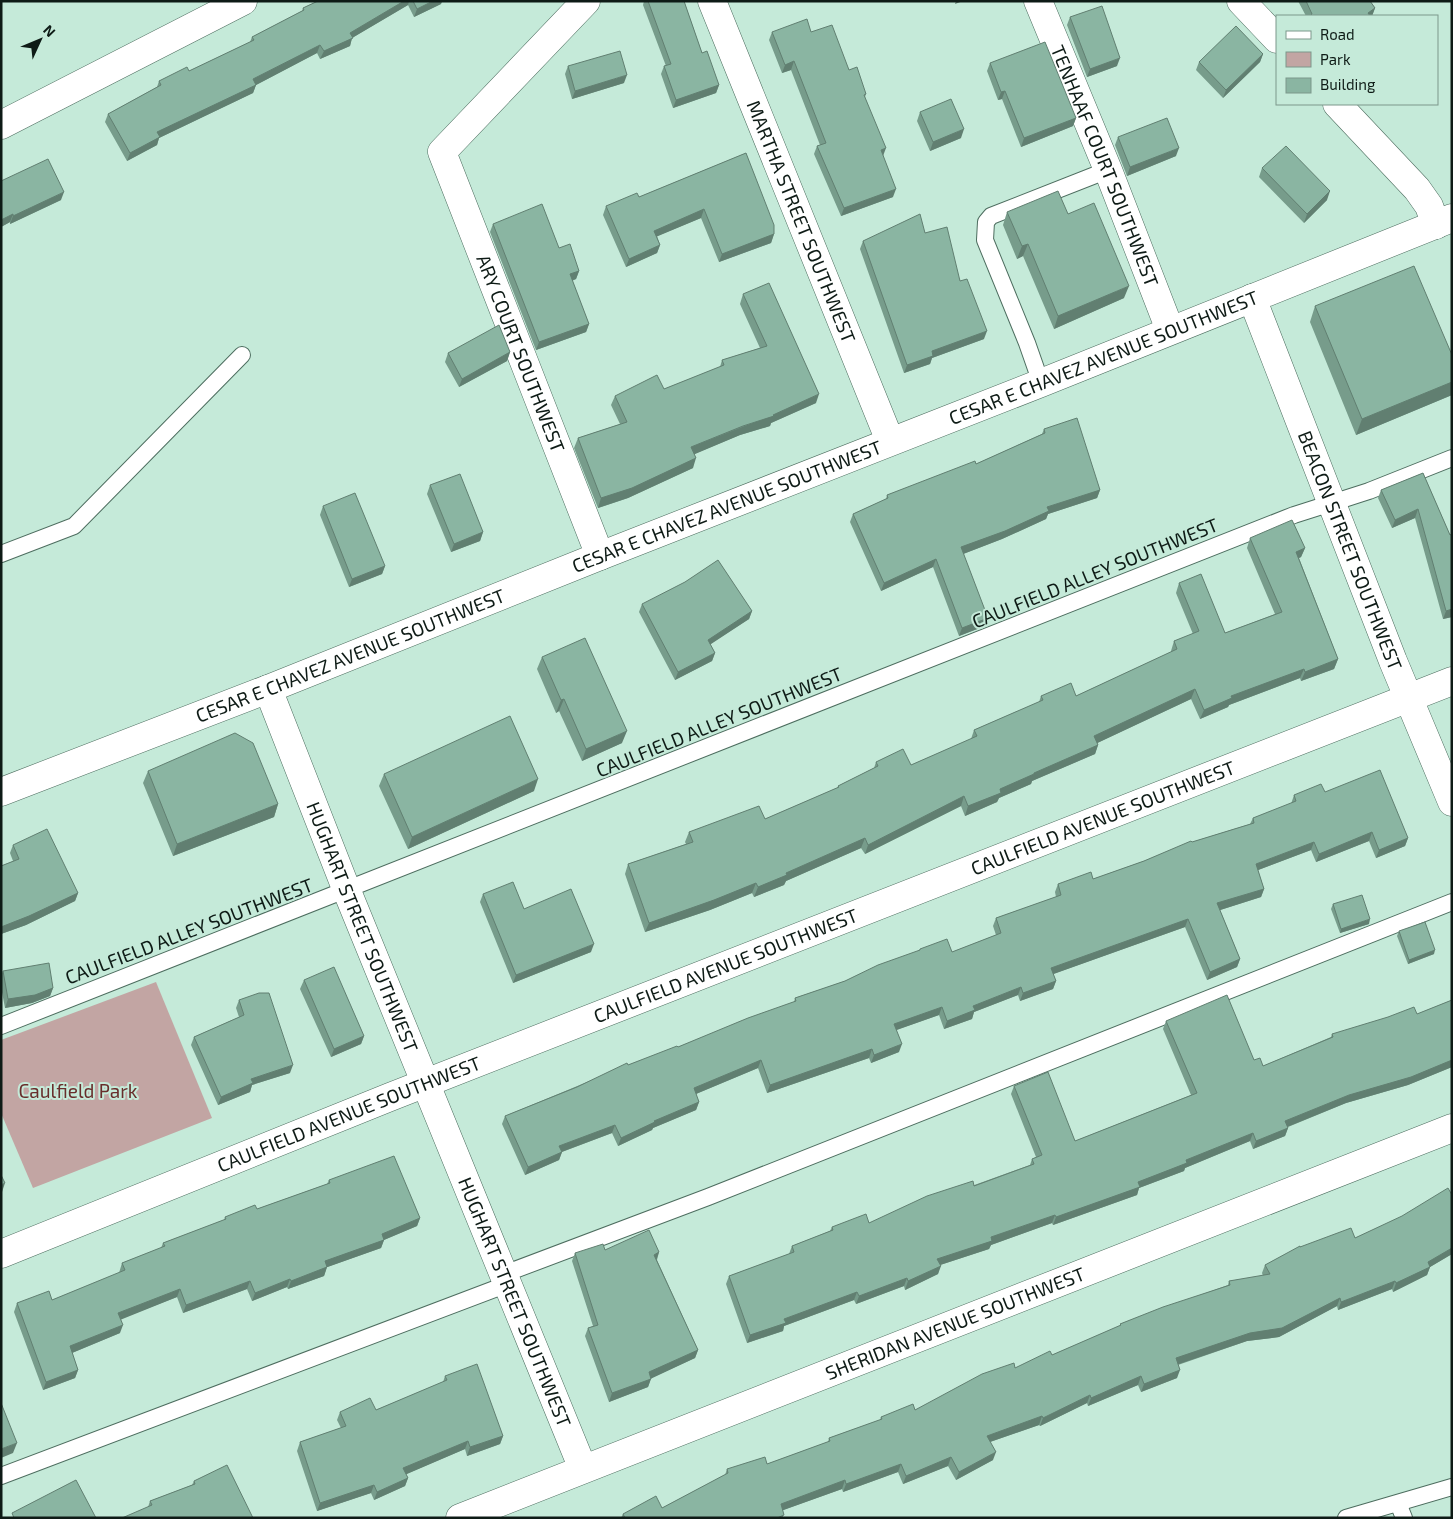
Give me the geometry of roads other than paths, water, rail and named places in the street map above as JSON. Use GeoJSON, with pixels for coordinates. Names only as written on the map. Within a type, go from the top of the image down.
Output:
{"type":"FeatureCollection","features":[{"type":"Feature","properties":{"kind":"street"},"geometry":{"type":"LineString","coordinates":[[1,125],[243,1]]}},
{"type":"Feature","properties":{"kind":"street","name":"ARY COURT SOUTHWEST"},"geometry":{"type":"LineString","coordinates":[[586,1],[442,152],[600,556]]}},
{"type":"Feature","properties":{"kind":"street","name":"MARTHA STREET SOUTHWEST"},"geometry":{"type":"LineString","coordinates":[[712,1],[890,441]]}},
{"type":"Feature","properties":{"kind":"street","name":"TENHAAF COURT SOUTHWEST"},"geometry":{"type":"LineString","coordinates":[[1038,1],[1108,170],[1170,330]]}},
{"type":"Feature","properties":{"kind":"street"},"geometry":{"type":"LineString","coordinates":[[1241,1],[1276,39]]}},
{"type":"Feature","properties":{"kind":"street"},"geometry":{"type":"LineString","coordinates":[[1338,105],[1417,189],[1428,206],[1444,222]]}},
{"type":"Feature","properties":{"kind":"street","name":"CESAR E CHAVEZ AVENUE SOUTHWEST"},"geometry":{"type":"LineString","coordinates":[[1,792],[268,689],[1444,222]]}},
{"type":"Feature","properties":{"kind":"street","name":"BEACON STREET SOUTHWEST"},"geometry":{"type":"LineString","coordinates":[[1252,298],[1408,698],[1452,802]]}},
{"type":"Feature","properties":{"kind":"street","name":"CAULFIELD AVENUE SOUTHWEST"},"geometry":{"type":"LineString","coordinates":[[1,1254],[426,1083],[1452,681]]}},
{"type":"Feature","properties":{"kind":"street","name":"HUGHART STREET SOUTHWEST"},"geometry":{"type":"LineString","coordinates":[[268,689],[347,891],[583,1469]]}},
{"type":"Feature","properties":{"kind":"street","name":"SHERIDAN AVENUE SOUTHWEST"},"geometry":{"type":"LineString","coordinates":[[460,1518],[1452,1128]]}},
{"type":"Feature","properties":{"kind":"lane"},"geometry":{"type":"LineString","coordinates":[[1041,383],[1027,343],[985,240],[986,222],[991,216],[1108,170]]}},
{"type":"Feature","properties":{"kind":"lane"},"geometry":{"type":"LineString","coordinates":[[1,554],[74,526],[242,355]]}},
{"type":"Feature","properties":{"kind":"lane","name":"CAULFIELD ALLEY SOUTHWEST"},"geometry":{"type":"LineString","coordinates":[[1,1026],[347,891],[1266,526],[1369,491],[1452,458]]}},
{"type":"Feature","properties":{"kind":"lane"},"geometry":{"type":"LineString","coordinates":[[1,1476],[506,1279],[1452,902]]}},
{"type":"Feature","properties":{"kind":"lane"},"geometry":{"type":"LineString","coordinates":[[1346,1518],[1401,1510],[1452,1487]]}},
{"type":"Feature","properties":{"kind":"park label","name":"Caulfield Park"},"geometry":{"type":"Point","coordinates":[78,1091]}}]}
